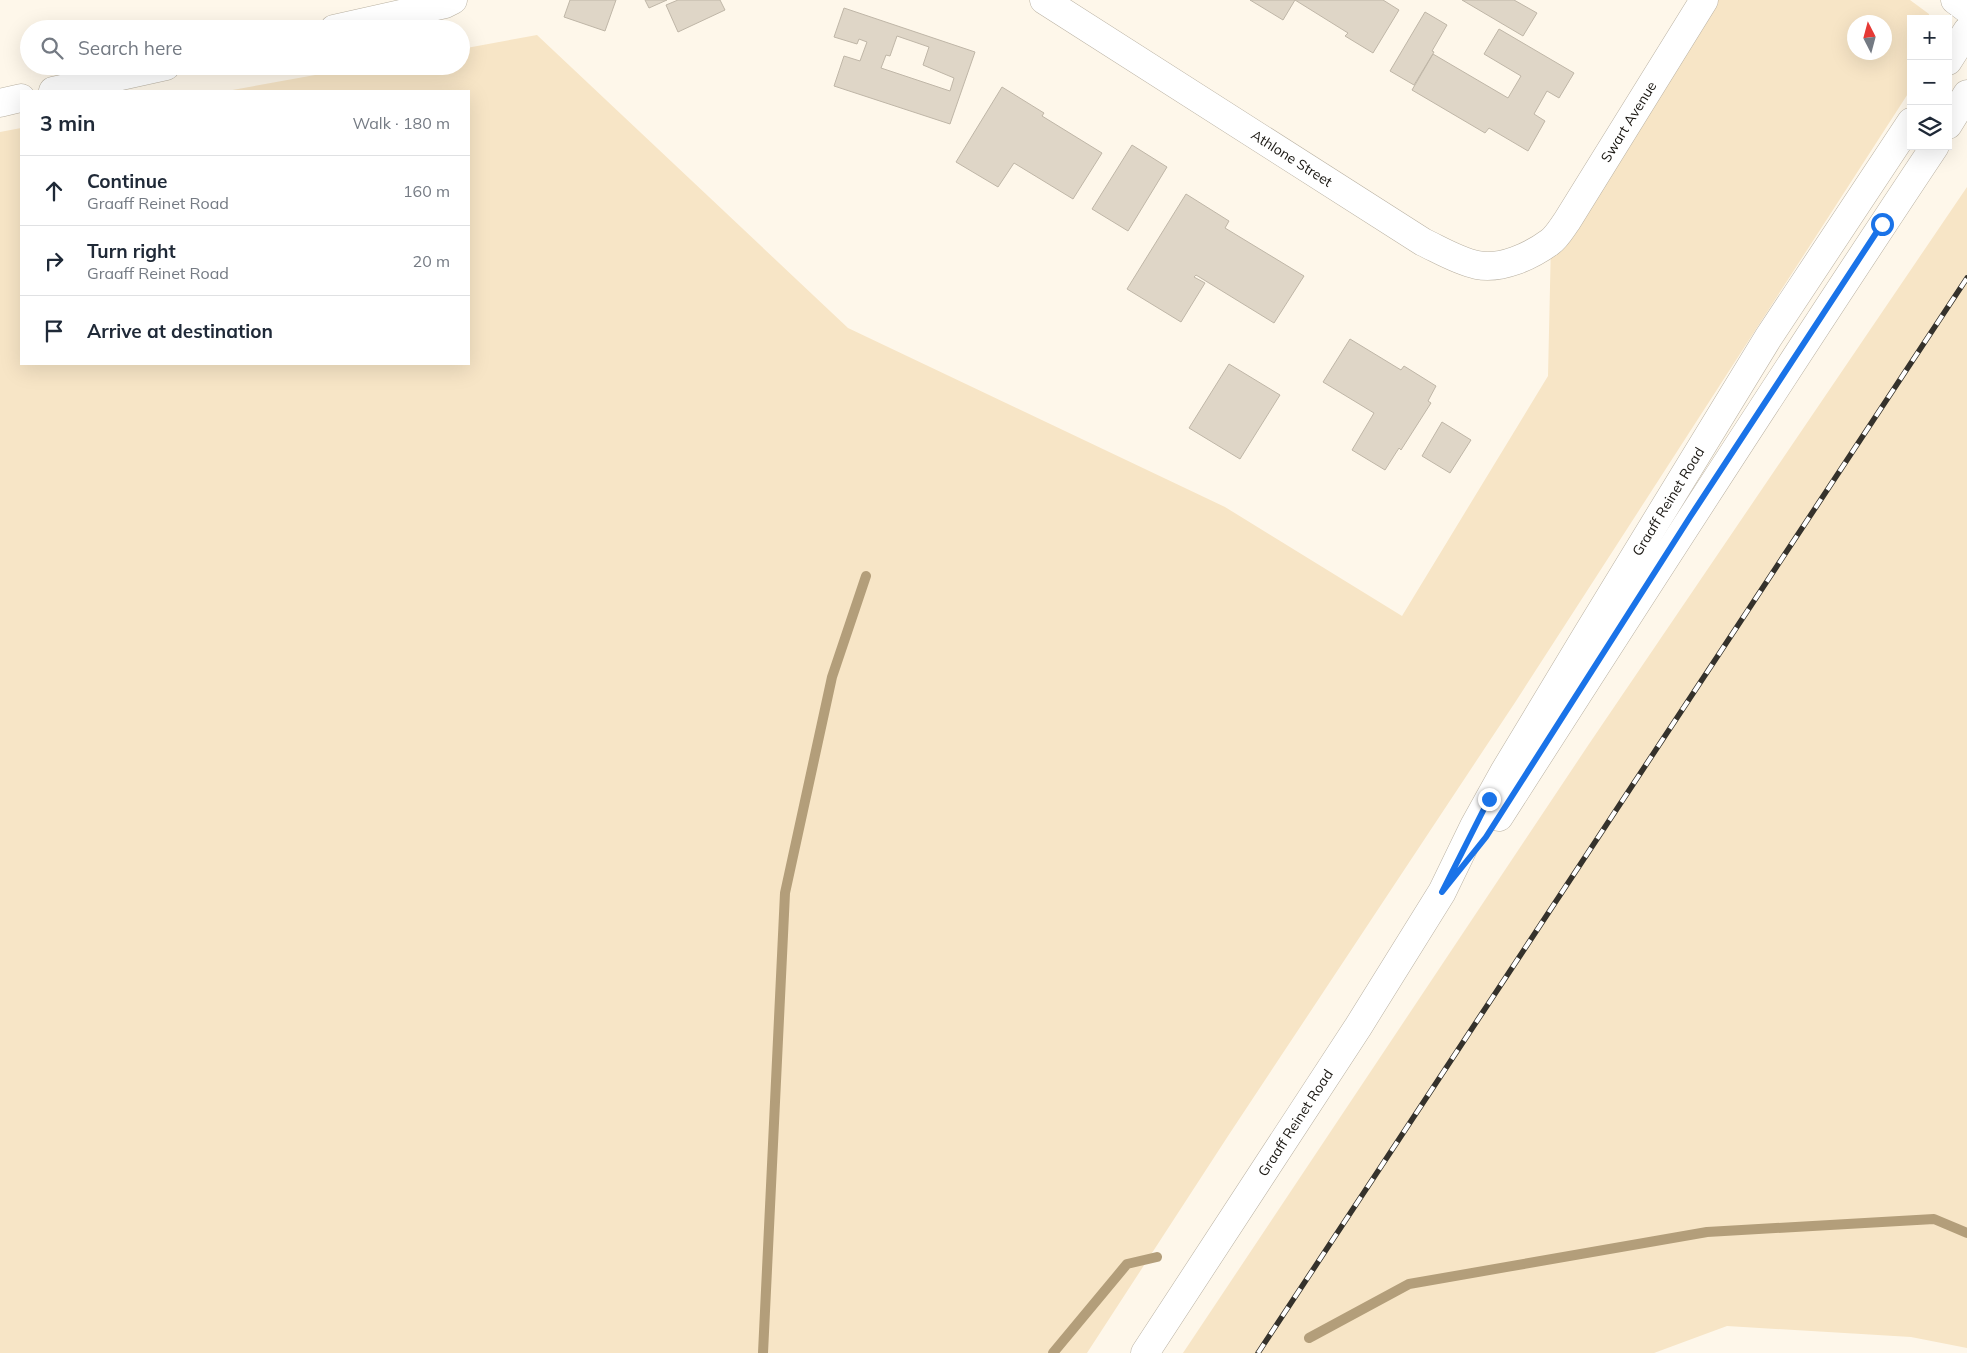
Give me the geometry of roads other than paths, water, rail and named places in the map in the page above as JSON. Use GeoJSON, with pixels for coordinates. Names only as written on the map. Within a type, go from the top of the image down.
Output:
{"type":"FeatureCollection","features":[{"type":"Feature","properties":{"kind":"main road"},"geometry":{"type":"LineString","coordinates":[[374,20],[445,4],[453,0]]}},
{"type":"Feature","properties":{"kind":"main road","name":"Athlone Street"},"geometry":{"type":"LineString","coordinates":[[1044,0],[1423,242],[1456,258],[1477,265],[1498,265],[1523,258],[1551,242]]}},
{"type":"Feature","properties":{"kind":"main road","name":"Swart Avenue"},"geometry":{"type":"LineString","coordinates":[[1551,242],[1567,222],[1704,0]]}},
{"type":"Feature","properties":{"kind":"main road"},"geometry":{"type":"LineString","coordinates":[[1955,0],[1967,9]]}},
{"type":"Feature","properties":{"kind":"main road"},"geometry":{"type":"LineString","coordinates":[[1949,60],[1967,31]]}},
{"type":"Feature","properties":{"kind":"main road"},"geometry":{"type":"LineString","coordinates":[[58,90],[125,75]]}},
{"type":"Feature","properties":{"kind":"main road","name":"Graaff Reinet Road"},"geometry":{"type":"LineString","coordinates":[[1952,120],[1967,94]]}},
{"type":"Feature","properties":{"kind":"main road"},"geometry":{"type":"LineString","coordinates":[[0,103],[20,98]]}},
{"type":"Feature","properties":{"kind":"main road"},"geometry":{"type":"LineString","coordinates":[[1952,130],[1967,118]]}},
{"type":"Feature","properties":{"kind":"main road","name":"Graaff Reinet Road"},"geometry":{"type":"LineString","coordinates":[[1145,1353],[1358,1026],[1442,892],[1474,826],[1586,636],[1768,338],[1907,128]]}},
{"type":"Feature","properties":{"kind":"main road","name":"Graaff Reinet Road"},"geometry":{"type":"LineString","coordinates":[[1442,892],[1486,837],[1690,517],[1872,239],[1933,150]]}},
{"type":"Feature","properties":{"kind":"waterway"},"geometry":{"type":"LineString","coordinates":[[763,1353],[785,893],[832,677],[866,576]]}},
{"type":"Feature","properties":{"kind":"waterway"},"geometry":{"type":"LineString","coordinates":[[1309,1338],[1409,1284],[1707,1232],[1934,1219],[1967,1233]]}},
{"type":"Feature","properties":{"kind":"waterway"},"geometry":{"type":"LineString","coordinates":[[1053,1353],[1127,1264],[1157,1257]]}},
{"type":"Feature","properties":{"kind":"railway"},"geometry":{"type":"LineString","coordinates":[[1258,1353],[1967,278]]}}]}
